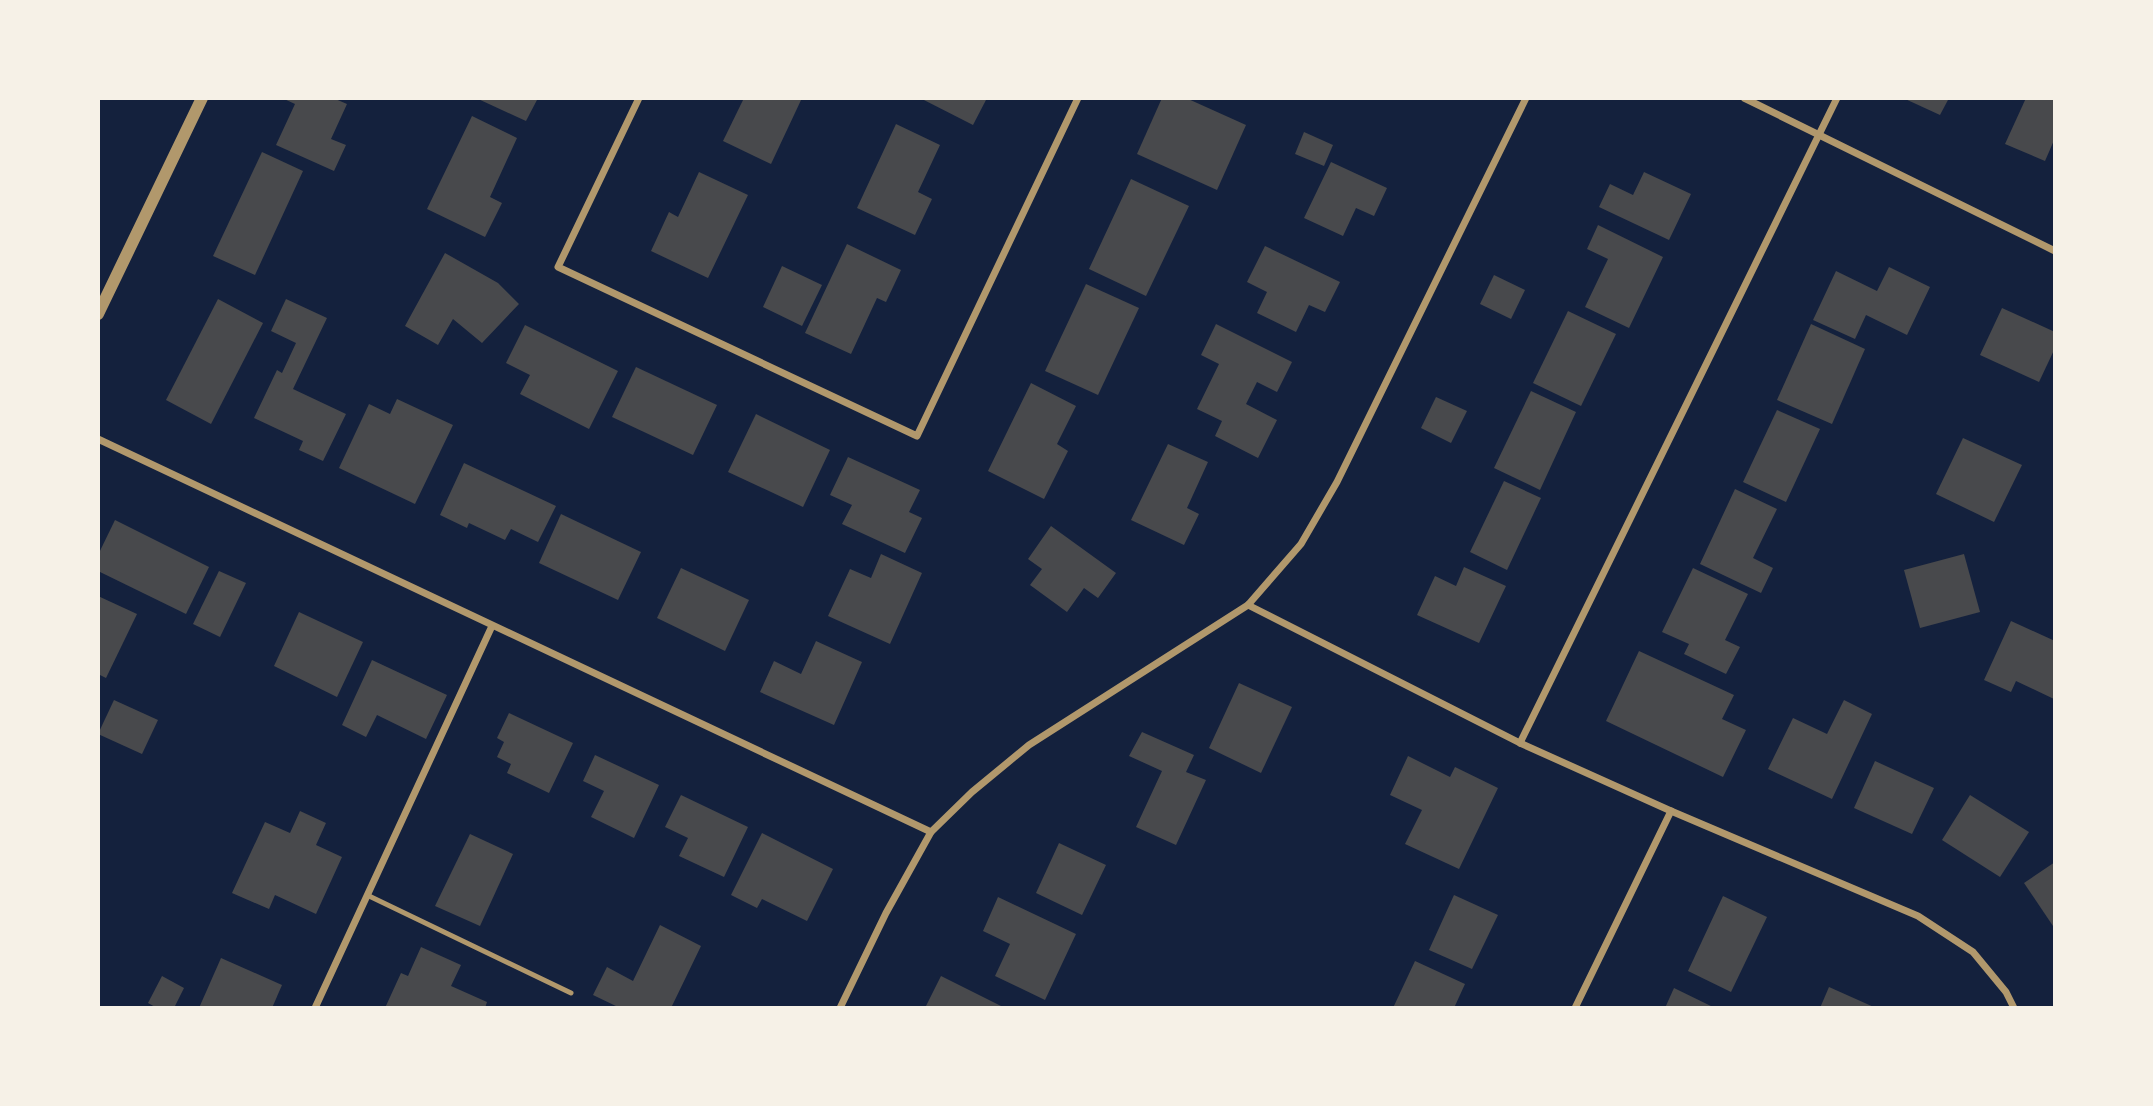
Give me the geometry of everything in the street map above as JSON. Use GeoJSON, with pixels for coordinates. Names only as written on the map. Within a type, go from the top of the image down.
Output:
{"type":"FeatureCollection","features":[{"type":"Feature","properties":{"kind":"street"},"geometry":{"type":"LineString","coordinates":[[98,314],[202,98]]}},
{"type":"Feature","properties":{"kind":"street"},"geometry":{"type":"LineString","coordinates":[[639,98],[558,267],[918,436],[1078,98]]}},
{"type":"Feature","properties":{"kind":"street"},"geometry":{"type":"LineString","coordinates":[[840,1008],[897,891],[931,832],[972,792],[1028,745],[1248,605],[1301,544],[1337,482],[1526,98]]}},
{"type":"Feature","properties":{"kind":"street"},"geometry":{"type":"LineString","coordinates":[[1744,98],[2055,251]]}},
{"type":"Feature","properties":{"kind":"street"},"geometry":{"type":"LineString","coordinates":[[1520,743],[1837,98]]}},
{"type":"Feature","properties":{"kind":"street"},"geometry":{"type":"LineString","coordinates":[[98,439],[931,832]]}},
{"type":"Feature","properties":{"kind":"street"},"geometry":{"type":"LineString","coordinates":[[1248,605],[1520,743],[1671,811],[1918,916],[1973,952],[2006,992],[2014,1008]]}},
{"type":"Feature","properties":{"kind":"street"},"geometry":{"type":"LineString","coordinates":[[315,1008],[492,626]]}},
{"type":"Feature","properties":{"kind":"street"},"geometry":{"type":"LineString","coordinates":[[1575,1008],[1671,811]]}},
{"type":"Feature","properties":{"kind":"lane"},"geometry":{"type":"LineString","coordinates":[[367,895],[571,993]]}},
{"type":"Feature","properties":{"kind":"building"},"geometry":{"type":"Polygon","coordinates":[[[282,98],[333,98],[347,104],[331,139],[346,145],[334,171],[276,145],[295,104],[282,98]]]}},
{"type":"Feature","properties":{"kind":"building"},"geometry":{"type":"Polygon","coordinates":[[[476,98],[538,98],[526,121],[476,98]]]}},
{"type":"Feature","properties":{"kind":"building"},"geometry":{"type":"Polygon","coordinates":[[[744,98],[802,98],[771,164],[723,141],[744,98]]]}},
{"type":"Feature","properties":{"kind":"building"},"geometry":{"type":"Polygon","coordinates":[[[920,98],[987,98],[973,125],[920,98]]]}},
{"type":"Feature","properties":{"kind":"building"},"geometry":{"type":"Polygon","coordinates":[[[1162,98],[1186,98],[1246,125],[1217,190],[1137,154],[1162,98]]]}},
{"type":"Feature","properties":{"kind":"building"},"geometry":{"type":"Polygon","coordinates":[[[1903,98],[1949,98],[1940,115],[1903,98]]]}},
{"type":"Feature","properties":{"kind":"building"},"geometry":{"type":"Polygon","coordinates":[[[2026,98],[2055,98],[2055,138],[2045,161],[2005,144],[2026,98]]]}},
{"type":"Feature","properties":{"kind":"building"},"geometry":{"type":"Polygon","coordinates":[[[472,116],[517,138],[490,197],[502,203],[485,237],[427,209],[472,116]]]}},
{"type":"Feature","properties":{"kind":"building"},"geometry":{"type":"Polygon","coordinates":[[[896,124],[940,145],[918,192],[932,199],[915,235],[857,208],[896,124]]]}},
{"type":"Feature","properties":{"kind":"building"},"geometry":{"type":"Polygon","coordinates":[[[1304,132],[1333,145],[1324,166],[1295,154],[1304,132]]]}},
{"type":"Feature","properties":{"kind":"building"},"geometry":{"type":"Polygon","coordinates":[[[262,152],[303,171],[255,275],[213,256],[262,152]]]}},
{"type":"Feature","properties":{"kind":"building"},"geometry":{"type":"Polygon","coordinates":[[[1331,162],[1387,188],[1374,216],[1356,208],[1343,236],[1304,218],[1331,162]]]}},
{"type":"Feature","properties":{"kind":"building"},"geometry":{"type":"Polygon","coordinates":[[[699,172],[748,195],[708,278],[651,251],[669,212],[678,217],[699,172]]]}},
{"type":"Feature","properties":{"kind":"building"},"geometry":{"type":"Polygon","coordinates":[[[1644,172],[1691,194],[1669,240],[1599,207],[1610,184],[1633,195],[1644,172]]]}},
{"type":"Feature","properties":{"kind":"building"},"geometry":{"type":"Polygon","coordinates":[[[1131,179],[1189,206],[1146,296],[1089,269],[1131,179]]]}},
{"type":"Feature","properties":{"kind":"building"},"geometry":{"type":"Polygon","coordinates":[[[1598,225],[1663,257],[1629,328],[1585,307],[1608,259],[1587,249],[1598,225]]]}},
{"type":"Feature","properties":{"kind":"building"},"geometry":{"type":"Polygon","coordinates":[[[847,244],[901,270],[886,302],[877,298],[851,354],[805,333],[847,244]]]}},
{"type":"Feature","properties":{"kind":"building"},"geometry":{"type":"Polygon","coordinates":[[[1265,246],[1340,282],[1325,312],[1309,305],[1296,332],[1257,313],[1267,292],[1247,282],[1265,246]]]}},
{"type":"Feature","properties":{"kind":"building"},"geometry":{"type":"Polygon","coordinates":[[[445,253],[498,283],[519,304],[482,343],[453,319],[438,345],[405,326],[445,253]]]}},
{"type":"Feature","properties":{"kind":"building"},"geometry":{"type":"Polygon","coordinates":[[[782,266],[822,285],[802,326],[763,307],[782,266]]]}},
{"type":"Feature","properties":{"kind":"building"},"geometry":{"type":"Polygon","coordinates":[[[1889,267],[1930,287],[1907,335],[1866,315],[1855,339],[1813,320],[1836,271],[1877,291],[1889,267]]]}},
{"type":"Feature","properties":{"kind":"building"},"geometry":{"type":"Polygon","coordinates":[[[1494,275],[1525,290],[1511,319],[1480,304],[1494,275]]]}},
{"type":"Feature","properties":{"kind":"building"},"geometry":{"type":"Polygon","coordinates":[[[1086,284],[1139,308],[1098,395],[1045,371],[1086,284]]]}},
{"type":"Feature","properties":{"kind":"building"},"geometry":{"type":"Polygon","coordinates":[[[218,299],[263,323],[211,424],[166,400],[218,299]]]}},
{"type":"Feature","properties":{"kind":"building"},"geometry":{"type":"Polygon","coordinates":[[[286,299],[327,318],[293,389],[346,414],[323,461],[299,450],[303,441],[254,418],[277,370],[282,373],[296,343],[271,331],[286,299]]]}},
{"type":"Feature","properties":{"kind":"building"},"geometry":{"type":"Polygon","coordinates":[[[2002,308],[2055,332],[2055,348],[2039,382],[1980,355],[2002,308]]]}},
{"type":"Feature","properties":{"kind":"building"},"geometry":{"type":"Polygon","coordinates":[[[1568,311],[1616,334],[1581,406],[1533,383],[1568,311]]]}},
{"type":"Feature","properties":{"kind":"building"},"geometry":{"type":"Polygon","coordinates":[[[1216,324],[1292,362],[1277,392],[1257,382],[1246,404],[1277,420],[1258,458],[1215,436],[1222,421],[1197,409],[1219,364],[1201,355],[1216,324]]]}},
{"type":"Feature","properties":{"kind":"building"},"geometry":{"type":"Polygon","coordinates":[[[1811,324],[1865,349],[1832,424],[1777,400],[1811,324]]]}},
{"type":"Feature","properties":{"kind":"building"},"geometry":{"type":"Polygon","coordinates":[[[525,325],[618,371],[589,429],[520,394],[530,375],[506,363],[525,325]]]}},
{"type":"Feature","properties":{"kind":"building"},"geometry":{"type":"Polygon","coordinates":[[[636,367],[717,405],[693,455],[612,417],[636,367]]]}},
{"type":"Feature","properties":{"kind":"building"},"geometry":{"type":"Polygon","coordinates":[[[1031,383],[1076,406],[1057,444],[1068,451],[1044,499],[988,471],[1031,383]]]}},
{"type":"Feature","properties":{"kind":"building"},"geometry":{"type":"Polygon","coordinates":[[[1531,391],[1576,412],[1540,490],[1494,468],[1531,391]]]}},
{"type":"Feature","properties":{"kind":"building"},"geometry":{"type":"Polygon","coordinates":[[[1436,397],[1467,411],[1451,443],[1421,428],[1436,397]]]}},
{"type":"Feature","properties":{"kind":"building"},"geometry":{"type":"Polygon","coordinates":[[[397,399],[453,425],[415,504],[339,468],[369,404],[390,414],[397,399]]]}},
{"type":"Feature","properties":{"kind":"building"},"geometry":{"type":"Polygon","coordinates":[[[1777,410],[1820,429],[1786,502],[1743,482],[1777,410]]]}},
{"type":"Feature","properties":{"kind":"building"},"geometry":{"type":"Polygon","coordinates":[[[756,414],[830,450],[803,507],[728,472],[756,414]]]}},
{"type":"Feature","properties":{"kind":"building"},"geometry":{"type":"Polygon","coordinates":[[[1963,438],[2022,465],[1994,522],[1936,494],[1963,438]]]}},
{"type":"Feature","properties":{"kind":"building"},"geometry":{"type":"Polygon","coordinates":[[[1168,444],[1208,462],[1187,508],[1199,514],[1184,545],[1131,520],[1168,444]]]}},
{"type":"Feature","properties":{"kind":"building"},"geometry":{"type":"Polygon","coordinates":[[[848,457],[920,490],[909,512],[922,518],[905,553],[842,524],[852,505],[830,495],[848,457]]]}},
{"type":"Feature","properties":{"kind":"building"},"geometry":{"type":"Polygon","coordinates":[[[464,463],[556,506],[538,542],[511,529],[505,540],[469,523],[467,528],[440,515],[464,463]]]}},
{"type":"Feature","properties":{"kind":"building"},"geometry":{"type":"Polygon","coordinates":[[[1504,481],[1541,498],[1507,570],[1470,552],[1504,481]]]}},
{"type":"Feature","properties":{"kind":"building"},"geometry":{"type":"Polygon","coordinates":[[[1735,489],[1777,509],[1753,558],[1773,568],[1761,593],[1700,564],[1735,489]]]}},
{"type":"Feature","properties":{"kind":"building"},"geometry":{"type":"Polygon","coordinates":[[[561,514],[641,552],[618,600],[539,563],[561,514]]]}},
{"type":"Feature","properties":{"kind":"building"},"geometry":{"type":"Polygon","coordinates":[[[115,520],[209,567],[186,614],[98,571],[98,555],[115,520]]]}},
{"type":"Feature","properties":{"kind":"building"},"geometry":{"type":"Polygon","coordinates":[[[1051,526],[1116,573],[1098,598],[1084,588],[1067,612],[1030,585],[1042,569],[1028,559],[1051,526]]]}},
{"type":"Feature","properties":{"kind":"building"},"geometry":{"type":"Polygon","coordinates":[[[881,554],[922,573],[890,644],[828,616],[850,569],[871,578],[881,554]]]}},
{"type":"Feature","properties":{"kind":"building"},"geometry":{"type":"Polygon","coordinates":[[[1964,554],[1980,612],[1920,628],[1904,570],[1964,554]]]}},
{"type":"Feature","properties":{"kind":"building"},"geometry":{"type":"Polygon","coordinates":[[[1464,567],[1506,586],[1479,643],[1417,615],[1435,576],[1456,586],[1464,567]]]}},
{"type":"Feature","properties":{"kind":"building"},"geometry":{"type":"Polygon","coordinates":[[[681,568],[749,600],[725,651],[657,618],[681,568]]]}},
{"type":"Feature","properties":{"kind":"building"},"geometry":{"type":"Polygon","coordinates":[[[1693,568],[1748,594],[1725,640],[1740,647],[1726,674],[1684,654],[1689,644],[1662,632],[1693,568]]]}},
{"type":"Feature","properties":{"kind":"building"},"geometry":{"type":"Polygon","coordinates":[[[219,571],[246,583],[220,637],[193,624],[219,571]]]}},
{"type":"Feature","properties":{"kind":"building"},"geometry":{"type":"Polygon","coordinates":[[[98,596],[137,614],[106,678],[98,674],[98,596]]]}},
{"type":"Feature","properties":{"kind":"building"},"geometry":{"type":"Polygon","coordinates":[[[299,612],[363,642],[337,697],[274,666],[299,612]]]}},
{"type":"Feature","properties":{"kind":"building"},"geometry":{"type":"Polygon","coordinates":[[[2011,621],[2055,641],[2054,699],[2016,681],[2011,692],[1984,680],[2011,621]]]}},
{"type":"Feature","properties":{"kind":"building"},"geometry":{"type":"Polygon","coordinates":[[[816,641],[862,662],[834,725],[760,692],[774,661],[801,674],[816,641]]]}},
{"type":"Feature","properties":{"kind":"building"},"geometry":{"type":"Polygon","coordinates":[[[1639,651],[1734,695],[1722,719],[1746,730],[1723,777],[1606,721],[1639,651]]]}},
{"type":"Feature","properties":{"kind":"building"},"geometry":{"type":"Polygon","coordinates":[[[372,660],[447,695],[426,739],[377,715],[366,737],[342,725],[372,660]]]}},
{"type":"Feature","properties":{"kind":"building"},"geometry":{"type":"Polygon","coordinates":[[[1239,683],[1292,707],[1261,773],[1209,748],[1239,683]]]}},
{"type":"Feature","properties":{"kind":"building"},"geometry":{"type":"Polygon","coordinates":[[[114,700],[158,720],[142,754],[98,734],[114,700]]]}},
{"type":"Feature","properties":{"kind":"building"},"geometry":{"type":"Polygon","coordinates":[[[1844,700],[1872,714],[1832,799],[1768,769],[1793,718],[1827,734],[1844,700]]]}},
{"type":"Feature","properties":{"kind":"building"},"geometry":{"type":"Polygon","coordinates":[[[509,713],[573,743],[549,793],[507,773],[511,764],[497,757],[504,742],[497,738],[509,713]]]}},
{"type":"Feature","properties":{"kind":"building"},"geometry":{"type":"Polygon","coordinates":[[[1142,732],[1194,755],[1186,772],[1206,780],[1176,845],[1136,827],[1162,771],[1129,756],[1142,732]]]}},
{"type":"Feature","properties":{"kind":"building"},"geometry":{"type":"Polygon","coordinates":[[[595,755],[659,785],[634,838],[591,817],[604,791],[583,781],[595,755]]]}},
{"type":"Feature","properties":{"kind":"building"},"geometry":{"type":"Polygon","coordinates":[[[1408,756],[1450,777],[1455,767],[1498,788],[1459,869],[1405,844],[1422,810],[1390,795],[1408,756]]]}},
{"type":"Feature","properties":{"kind":"building"},"geometry":{"type":"Polygon","coordinates":[[[1875,761],[1934,788],[1912,834],[1854,808],[1875,761]]]}},
{"type":"Feature","properties":{"kind":"building"},"geometry":{"type":"Polygon","coordinates":[[[681,795],[748,827],[724,877],[679,856],[688,838],[665,827],[681,795]]]}},
{"type":"Feature","properties":{"kind":"building"},"geometry":{"type":"Polygon","coordinates":[[[1970,795],[2029,832],[2000,877],[1942,840],[1970,795]]]}},
{"type":"Feature","properties":{"kind":"building"},"geometry":{"type":"Polygon","coordinates":[[[300,811],[326,823],[316,845],[342,857],[316,914],[275,895],[269,909],[232,893],[265,822],[290,833],[300,811]]]}},
{"type":"Feature","properties":{"kind":"building"},"geometry":{"type":"Polygon","coordinates":[[[762,833],[833,869],[807,921],[762,899],[757,908],[731,895],[762,833]]]}},
{"type":"Feature","properties":{"kind":"building"},"geometry":{"type":"Polygon","coordinates":[[[470,834],[513,854],[480,926],[435,906],[470,834]]]}},
{"type":"Feature","properties":{"kind":"building"},"geometry":{"type":"Polygon","coordinates":[[[1059,843],[1106,865],[1082,915],[1036,893],[1059,843]]]}},
{"type":"Feature","properties":{"kind":"building"},"geometry":{"type":"Polygon","coordinates":[[[2055,862],[2055,929],[2024,883],[2055,862]]]}},
{"type":"Feature","properties":{"kind":"building"},"geometry":{"type":"Polygon","coordinates":[[[1454,895],[1498,915],[1472,969],[1429,950],[1454,895]]]}},
{"type":"Feature","properties":{"kind":"building"},"geometry":{"type":"Polygon","coordinates":[[[1723,896],[1767,917],[1731,992],[1688,971],[1723,896]]]}},
{"type":"Feature","properties":{"kind":"building"},"geometry":{"type":"Polygon","coordinates":[[[998,897],[1076,934],[1045,1000],[995,976],[1010,944],[983,931],[998,897]]]}},
{"type":"Feature","properties":{"kind":"building"},"geometry":{"type":"Polygon","coordinates":[[[660,925],[701,946],[671,1008],[620,1008],[593,995],[607,967],[633,981],[660,925]]]}},
{"type":"Feature","properties":{"kind":"building"},"geometry":{"type":"Polygon","coordinates":[[[421,947],[461,965],[451,986],[487,1002],[485,1008],[385,1008],[401,973],[408,976],[421,947]]]}},
{"type":"Feature","properties":{"kind":"building"},"geometry":{"type":"Polygon","coordinates":[[[221,958],[282,985],[272,1008],[199,1008],[221,958]]]}},
{"type":"Feature","properties":{"kind":"building"},"geometry":{"type":"Polygon","coordinates":[[[1415,961],[1465,984],[1454,1008],[1393,1008],[1415,961]]]}},
{"type":"Feature","properties":{"kind":"building"},"geometry":{"type":"Polygon","coordinates":[[[162,976],[184,988],[174,1008],[157,1008],[148,1003],[162,976]]]}},
{"type":"Feature","properties":{"kind":"building"},"geometry":{"type":"Polygon","coordinates":[[[941,976],[1001,1006],[1000,1008],[925,1008],[941,976]]]}},
{"type":"Feature","properties":{"kind":"building"},"geometry":{"type":"Polygon","coordinates":[[[1829,987],[1876,1008],[1820,1008],[1829,987]]]}},
{"type":"Feature","properties":{"kind":"building"},"geometry":{"type":"Polygon","coordinates":[[[1674,988],[1715,1008],[1665,1008],[1674,988]]]}}]}
